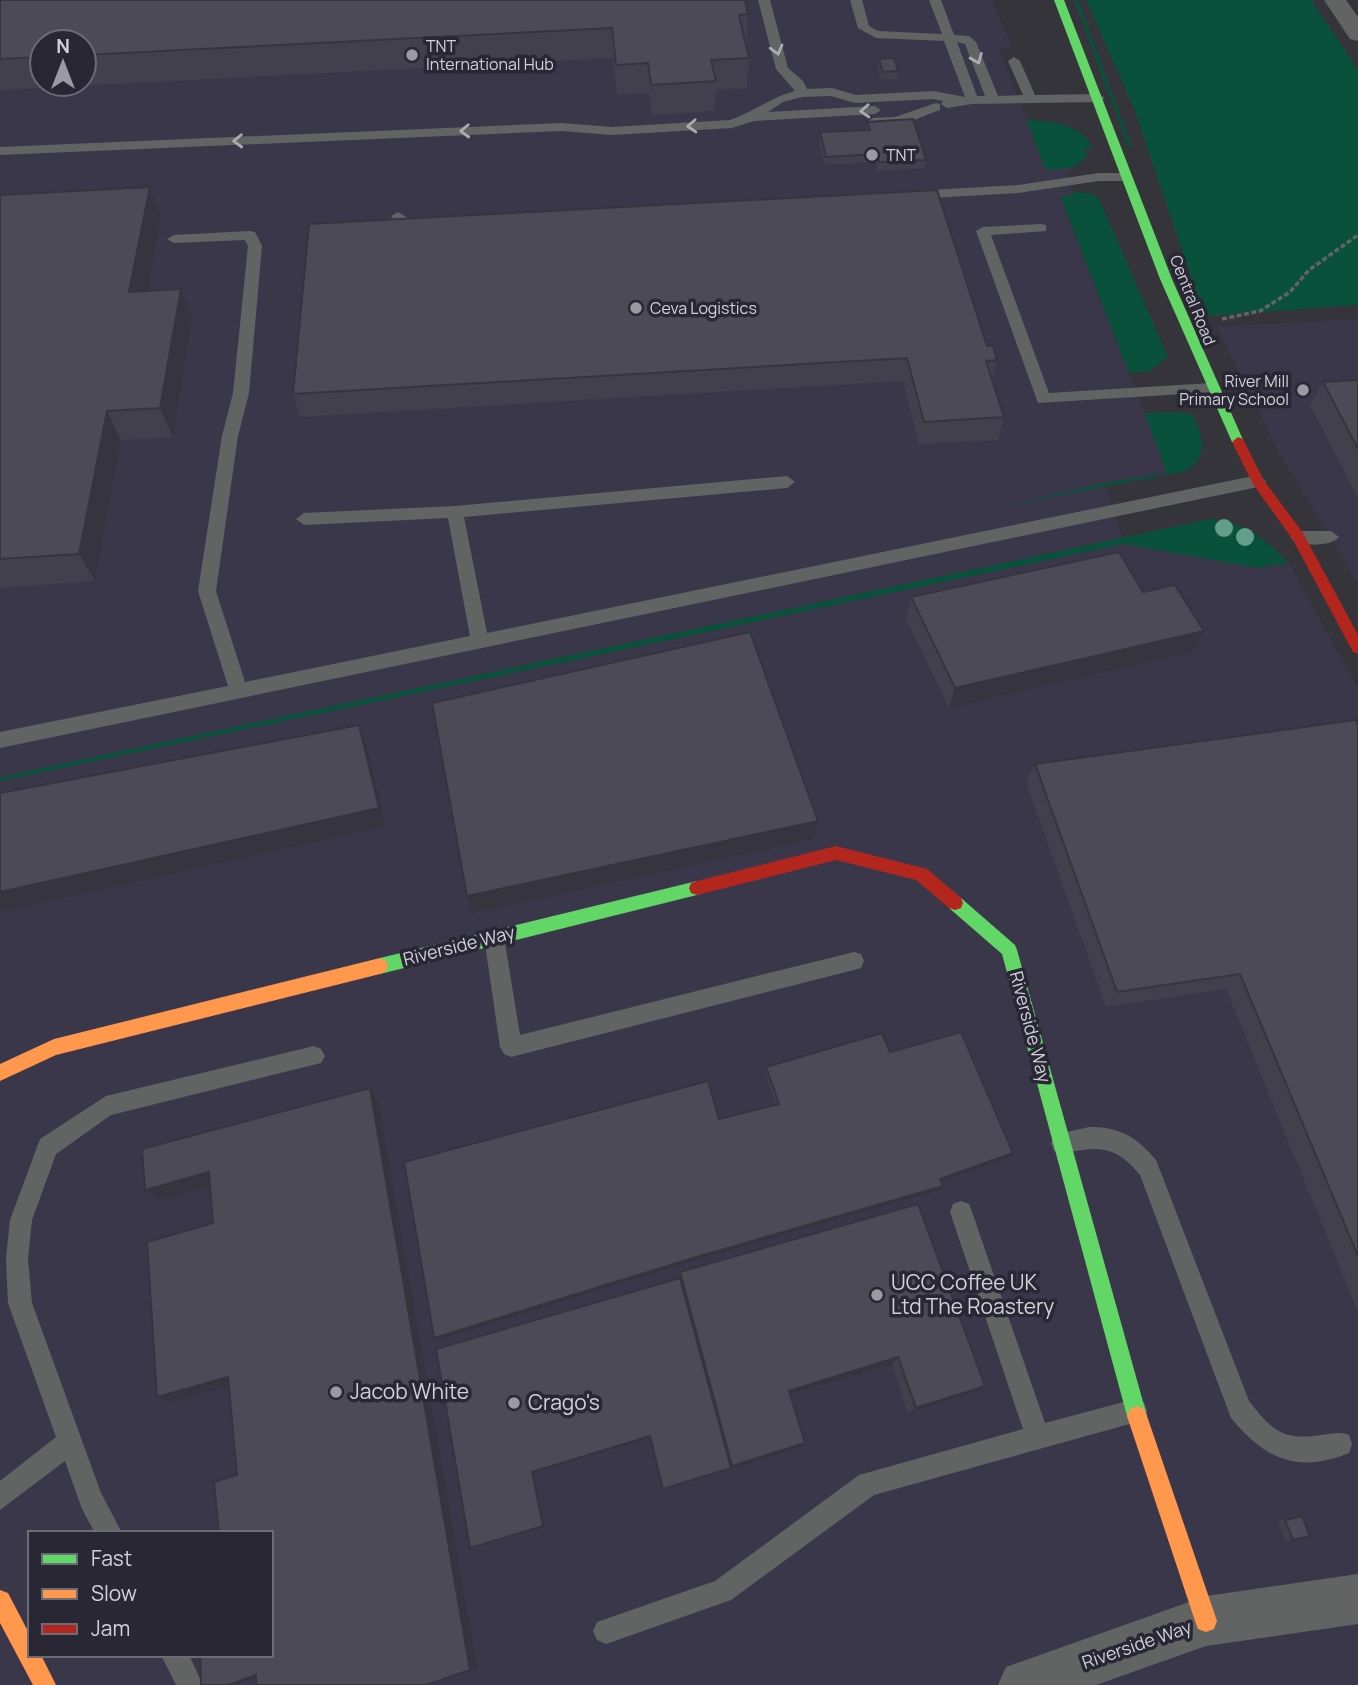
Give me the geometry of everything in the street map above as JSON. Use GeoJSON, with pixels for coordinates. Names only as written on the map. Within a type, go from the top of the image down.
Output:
{"type":"FeatureCollection","features":[{"type":"Feature","properties":{"kind":"street","name":"Central Road"},"geometry":{"type":"LineString","coordinates":[[1059,0],[1099,98],[1126,177],[1211,388],[1258,481],[1298,537],[1358,648]]}},
{"type":"Feature","properties":{"kind":"street"},"geometry":{"type":"LineString","coordinates":[[1335,0],[1358,34]]}},
{"type":"Feature","properties":{"kind":"street","name":"Riverside Way"},"geometry":{"type":"LineString","coordinates":[[0,1073],[54,1047],[836,853],[921,874],[1009,950],[1135,1411],[1206,1621],[1024,1685]]}},
{"type":"Feature","properties":{"kind":"street"},"geometry":{"type":"LineString","coordinates":[[1206,1621],[1358,1599]]}},
{"type":"Feature","properties":{"kind":"street"},"geometry":{"type":"LineString","coordinates":[[0,1601],[28,1653]]}},
{"type":"Feature","properties":{"kind":"street"},"geometry":{"type":"LineString","coordinates":[[30,1657],[45,1685]]}},
{"type":"Feature","properties":{"kind":"lane"},"geometry":{"type":"LineString","coordinates":[[764,0],[782,69],[799,84],[802,93]]}},
{"type":"Feature","properties":{"kind":"lane"},"geometry":{"type":"LineString","coordinates":[[856,0],[864,28],[876,34],[959,36],[970,42],[993,100]]}},
{"type":"Feature","properties":{"kind":"lane"},"geometry":{"type":"LineString","coordinates":[[935,0],[972,100]]}},
{"type":"Feature","properties":{"kind":"lane"},"geometry":{"type":"LineString","coordinates":[[1014,61],[1031,100]]}},
{"type":"Feature","properties":{"kind":"lane"},"geometry":{"type":"LineString","coordinates":[[732,124],[752,117],[779,99],[802,93],[832,92],[865,85],[935,82],[972,100]]}},
{"type":"Feature","properties":{"kind":"lane"},"geometry":{"type":"LineString","coordinates":[[832,92],[855,99],[933,95],[957,101]]}},
{"type":"Feature","properties":{"kind":"lane"},"geometry":{"type":"LineString","coordinates":[[0,150],[562,127],[612,131],[732,124],[789,127],[896,121],[957,101],[1099,98]]}},
{"type":"Feature","properties":{"kind":"lane"},"geometry":{"type":"LineString","coordinates":[[752,117],[936,107]]}},
{"type":"Feature","properties":{"kind":"lane"},"geometry":{"type":"LineString","coordinates":[[893,197],[1018,189],[1099,177],[1126,177]]}},
{"type":"Feature","properties":{"kind":"lane"},"geometry":{"type":"LineString","coordinates":[[398,216],[404,222],[444,222]]}},
{"type":"Feature","properties":{"kind":"lane"},"geometry":{"type":"LineString","coordinates":[[1041,228],[983,231],[1043,399],[1211,388]]}},
{"type":"Feature","properties":{"kind":"lane"},"geometry":{"type":"LineString","coordinates":[[174,239],[250,235],[255,246],[240,393],[230,436],[207,591],[239,691]]}},
{"type":"Feature","properties":{"kind":"lane"},"geometry":{"type":"LineString","coordinates":[[0,740],[1258,481]]}},
{"type":"Feature","properties":{"kind":"lane"},"geometry":{"type":"LineString","coordinates":[[304,519],[456,512],[787,482]]}},
{"type":"Feature","properties":{"kind":"lane"},"geometry":{"type":"LineString","coordinates":[[456,512],[470,603],[480,641]]}},
{"type":"Feature","properties":{"kind":"lane"},"geometry":{"type":"LineString","coordinates":[[1298,537],[1331,537]]}},
{"type":"Feature","properties":{"kind":"lane"},"geometry":{"type":"LineString","coordinates":[[494,937],[512,1047],[854,961]]}},
{"type":"Feature","properties":{"kind":"lane"},"geometry":{"type":"LineString","coordinates":[[108,1531],[91,1500],[20,1303],[17,1259],[21,1220],[48,1147],[106,1106],[314,1056]]}},
{"type":"Feature","properties":{"kind":"lane"},"geometry":{"type":"LineString","coordinates":[[1062,1143],[1111,1137],[1127,1144],[1148,1168],[1240,1409],[1261,1436],[1280,1448],[1304,1451],[1340,1444]]}},
{"type":"Feature","properties":{"kind":"lane"},"geometry":{"type":"LineString","coordinates":[[961,1212],[1038,1437]]}},
{"type":"Feature","properties":{"kind":"lane"},"geometry":{"type":"LineString","coordinates":[[606,1631],[722,1591],[868,1484],[1135,1411]]}},
{"type":"Feature","properties":{"kind":"lane"},"geometry":{"type":"LineString","coordinates":[[0,1497],[70,1441]]}},
{"type":"Feature","properties":{"kind":"lane"},"geometry":{"type":"LineString","coordinates":[[175,1657],[190,1685]]}},
{"type":"Feature","properties":{"kind":"path"},"geometry":{"type":"LineString","coordinates":[[1215,319],[1260,311],[1290,292],[1309,270],[1358,235]]}},
{"type":"Feature","properties":{"kind":"shaded area"},"geometry":{"type":"Polygon","coordinates":[[[0,0],[992,0],[1012,47],[999,48],[1042,159],[1068,159],[1074,171],[1066,172],[1074,195],[1060,197],[1168,473],[1105,483],[1124,543],[1288,563],[1358,688],[1358,1685],[0,1685],[0,0]]]}},
{"type":"Feature","properties":{"kind":"shaded area","name":"River Mill Primary School"},"geometry":{"type":"Polygon","coordinates":[[[1358,319],[1358,583],[1279,453],[1217,327],[1358,319]]]}},
{"type":"Feature","properties":{"kind":"green space"},"geometry":{"type":"Polygon","coordinates":[[[1074,0],[1078,0],[1132,147],[1128,147],[1074,0]]]}},
{"type":"Feature","properties":{"kind":"green space"},"geometry":{"type":"Polygon","coordinates":[[[1086,0],[1311,0],[1358,70],[1358,305],[1204,316],[1135,111],[1086,0]]]}},
{"type":"Feature","properties":{"kind":"green space"},"geometry":{"type":"Polygon","coordinates":[[[1026,120],[1064,125],[1081,134],[1093,148],[1085,148],[1087,157],[1072,168],[1046,170],[1026,120]]]}},
{"type":"Feature","properties":{"kind":"green space"},"geometry":{"type":"Polygon","coordinates":[[[1073,191],[1094,194],[1100,201],[1168,357],[1150,371],[1129,373],[1060,196],[1074,195],[1073,191]]]}},
{"type":"Feature","properties":{"kind":"green space"},"geometry":{"type":"Polygon","coordinates":[[[1179,412],[1193,415],[1202,439],[1199,458],[1186,471],[999,507],[1105,483],[1167,473],[1144,413],[1179,412]]]}},
{"type":"Feature","properties":{"kind":"green space"},"geometry":{"type":"Polygon","coordinates":[[[1209,519],[1233,524],[1253,533],[1288,563],[1257,568],[1124,544],[0,781],[0,777],[1209,519]]]}},
{"type":"Feature","properties":{"kind":"building"},"geometry":{"type":"Polygon","coordinates":[[[0,0],[745,0],[748,14],[739,15],[749,58],[711,60],[716,81],[651,85],[648,63],[616,65],[612,28],[98,54],[98,28],[28,28],[28,58],[0,59],[0,0]]]}},
{"type":"Feature","properties":{"kind":"building"},"geometry":{"type":"Polygon","coordinates":[[[894,58],[898,71],[883,72],[879,59],[894,58]]]}},
{"type":"Feature","properties":{"kind":"building","name":"TNT"},"geometry":{"type":"Polygon","coordinates":[[[913,119],[926,160],[879,162],[877,154],[826,157],[820,132],[870,130],[867,122],[913,119]]]}},
{"type":"Feature","properties":{"kind":"building"},"geometry":{"type":"Polygon","coordinates":[[[150,187],[129,292],[181,289],[160,408],[107,411],[79,554],[0,559],[0,195],[150,187]]]}},
{"type":"Feature","properties":{"kind":"building","name":"Ceva Logistics"},"geometry":{"type":"Polygon","coordinates":[[[937,190],[987,346],[993,346],[997,360],[986,361],[1004,417],[924,422],[907,358],[293,394],[309,224],[937,190]]]}},
{"type":"Feature","properties":{"kind":"building"},"geometry":{"type":"Polygon","coordinates":[[[1358,380],[1358,449],[1323,382],[1358,380]]]}},
{"type":"Feature","properties":{"kind":"building"},"geometry":{"type":"Polygon","coordinates":[[[1119,552],[1143,592],[1175,585],[1204,631],[955,688],[911,597],[1119,552]]]}},
{"type":"Feature","properties":{"kind":"building"},"geometry":{"type":"Polygon","coordinates":[[[750,632],[818,821],[467,896],[432,703],[750,632]]]}},
{"type":"Feature","properties":{"kind":"building"},"geometry":{"type":"Polygon","coordinates":[[[1355,720],[1358,725],[1358,1256],[1240,974],[1117,992],[1035,764],[1355,720]]]}},
{"type":"Feature","properties":{"kind":"building"},"geometry":{"type":"Polygon","coordinates":[[[359,725],[379,808],[0,892],[0,793],[359,725]]]}},
{"type":"Feature","properties":{"kind":"building"},"geometry":{"type":"Polygon","coordinates":[[[961,1032],[1013,1153],[940,1179],[943,1186],[693,1258],[434,1338],[404,1162],[708,1081],[719,1119],[779,1104],[766,1067],[882,1033],[890,1052],[961,1032]]]}},
{"type":"Feature","properties":{"kind":"building","name":"Jacob White"},"geometry":{"type":"Polygon","coordinates":[[[370,1088],[470,1670],[426,1685],[256,1685],[256,1675],[228,1685],[201,1685],[200,1657],[273,1657],[273,1531],[219,1531],[214,1482],[237,1475],[228,1377],[157,1397],[147,1242],[213,1223],[209,1172],[145,1190],[142,1149],[370,1088]]]}},
{"type":"Feature","properties":{"kind":"building"},"geometry":{"type":"Polygon","coordinates":[[[918,1204],[985,1386],[916,1408],[898,1357],[789,1391],[805,1443],[732,1466],[680,1272],[918,1204]]]}},
{"type":"Feature","properties":{"kind":"building"},"geometry":{"type":"Polygon","coordinates":[[[680,1278],[731,1468],[663,1489],[650,1436],[532,1472],[543,1526],[470,1548],[436,1349],[680,1278]]]}},
{"type":"Feature","properties":{"kind":"building"},"geometry":{"type":"Polygon","coordinates":[[[1302,1516],[1310,1536],[1293,1540],[1285,1520],[1302,1516]]]}},
{"type":"Feature","properties":{"kind":"traffic: fast"},"geometry":{"type":"LineString","coordinates":[[1059,0],[1166,279],[1238,442]]}},
{"type":"Feature","properties":{"kind":"traffic: fast"},"geometry":{"type":"LineString","coordinates":[[380,966],[697,888]]}},
{"type":"Feature","properties":{"kind":"traffic: fast"},"geometry":{"type":"LineString","coordinates":[[955,903],[1009,950],[1137,1416]]}},
{"type":"Feature","properties":{"kind":"traffic: slow"},"geometry":{"type":"LineString","coordinates":[[0,1073],[54,1047],[380,966]]}},
{"type":"Feature","properties":{"kind":"traffic: slow"},"geometry":{"type":"LineString","coordinates":[[1137,1416],[1206,1621]]}},
{"type":"Feature","properties":{"kind":"traffic: slow"},"geometry":{"type":"LineString","coordinates":[[0,1601],[28,1653]]}},
{"type":"Feature","properties":{"kind":"traffic: slow"},"geometry":{"type":"LineString","coordinates":[[30,1657],[45,1685]]}},
{"type":"Feature","properties":{"kind":"traffic: jam"},"geometry":{"type":"LineString","coordinates":[[1238,442],[1258,481],[1298,537],[1358,648]]}},
{"type":"Feature","properties":{"kind":"traffic: jam"},"geometry":{"type":"LineString","coordinates":[[697,888],[836,853],[921,874],[955,903]]}},
{"type":"Feature","properties":{"kind":"place","name":"TNT International Hub"},"geometry":{"type":"Point","coordinates":[412,55]}},
{"type":"Feature","properties":{"kind":"place","name":"TNT"},"geometry":{"type":"Point","coordinates":[872,155]}},
{"type":"Feature","properties":{"kind":"place","name":"Ceva Logistics"},"geometry":{"type":"Point","coordinates":[636,308]}},
{"type":"Feature","properties":{"kind":"place","name":"River Mill Primary School"},"geometry":{"type":"Point","coordinates":[1303,390]}},
{"type":"Feature","properties":{"kind":"place","name":"UCC Coffee UK Ltd The Roastery"},"geometry":{"type":"Point","coordinates":[877,1295]}},
{"type":"Feature","properties":{"kind":"place","name":"Jacob White"},"geometry":{"type":"Point","coordinates":[336,1392]}},
{"type":"Feature","properties":{"kind":"place","name":"Crago's"},"geometry":{"type":"Point","coordinates":[514,1403]}}]}
